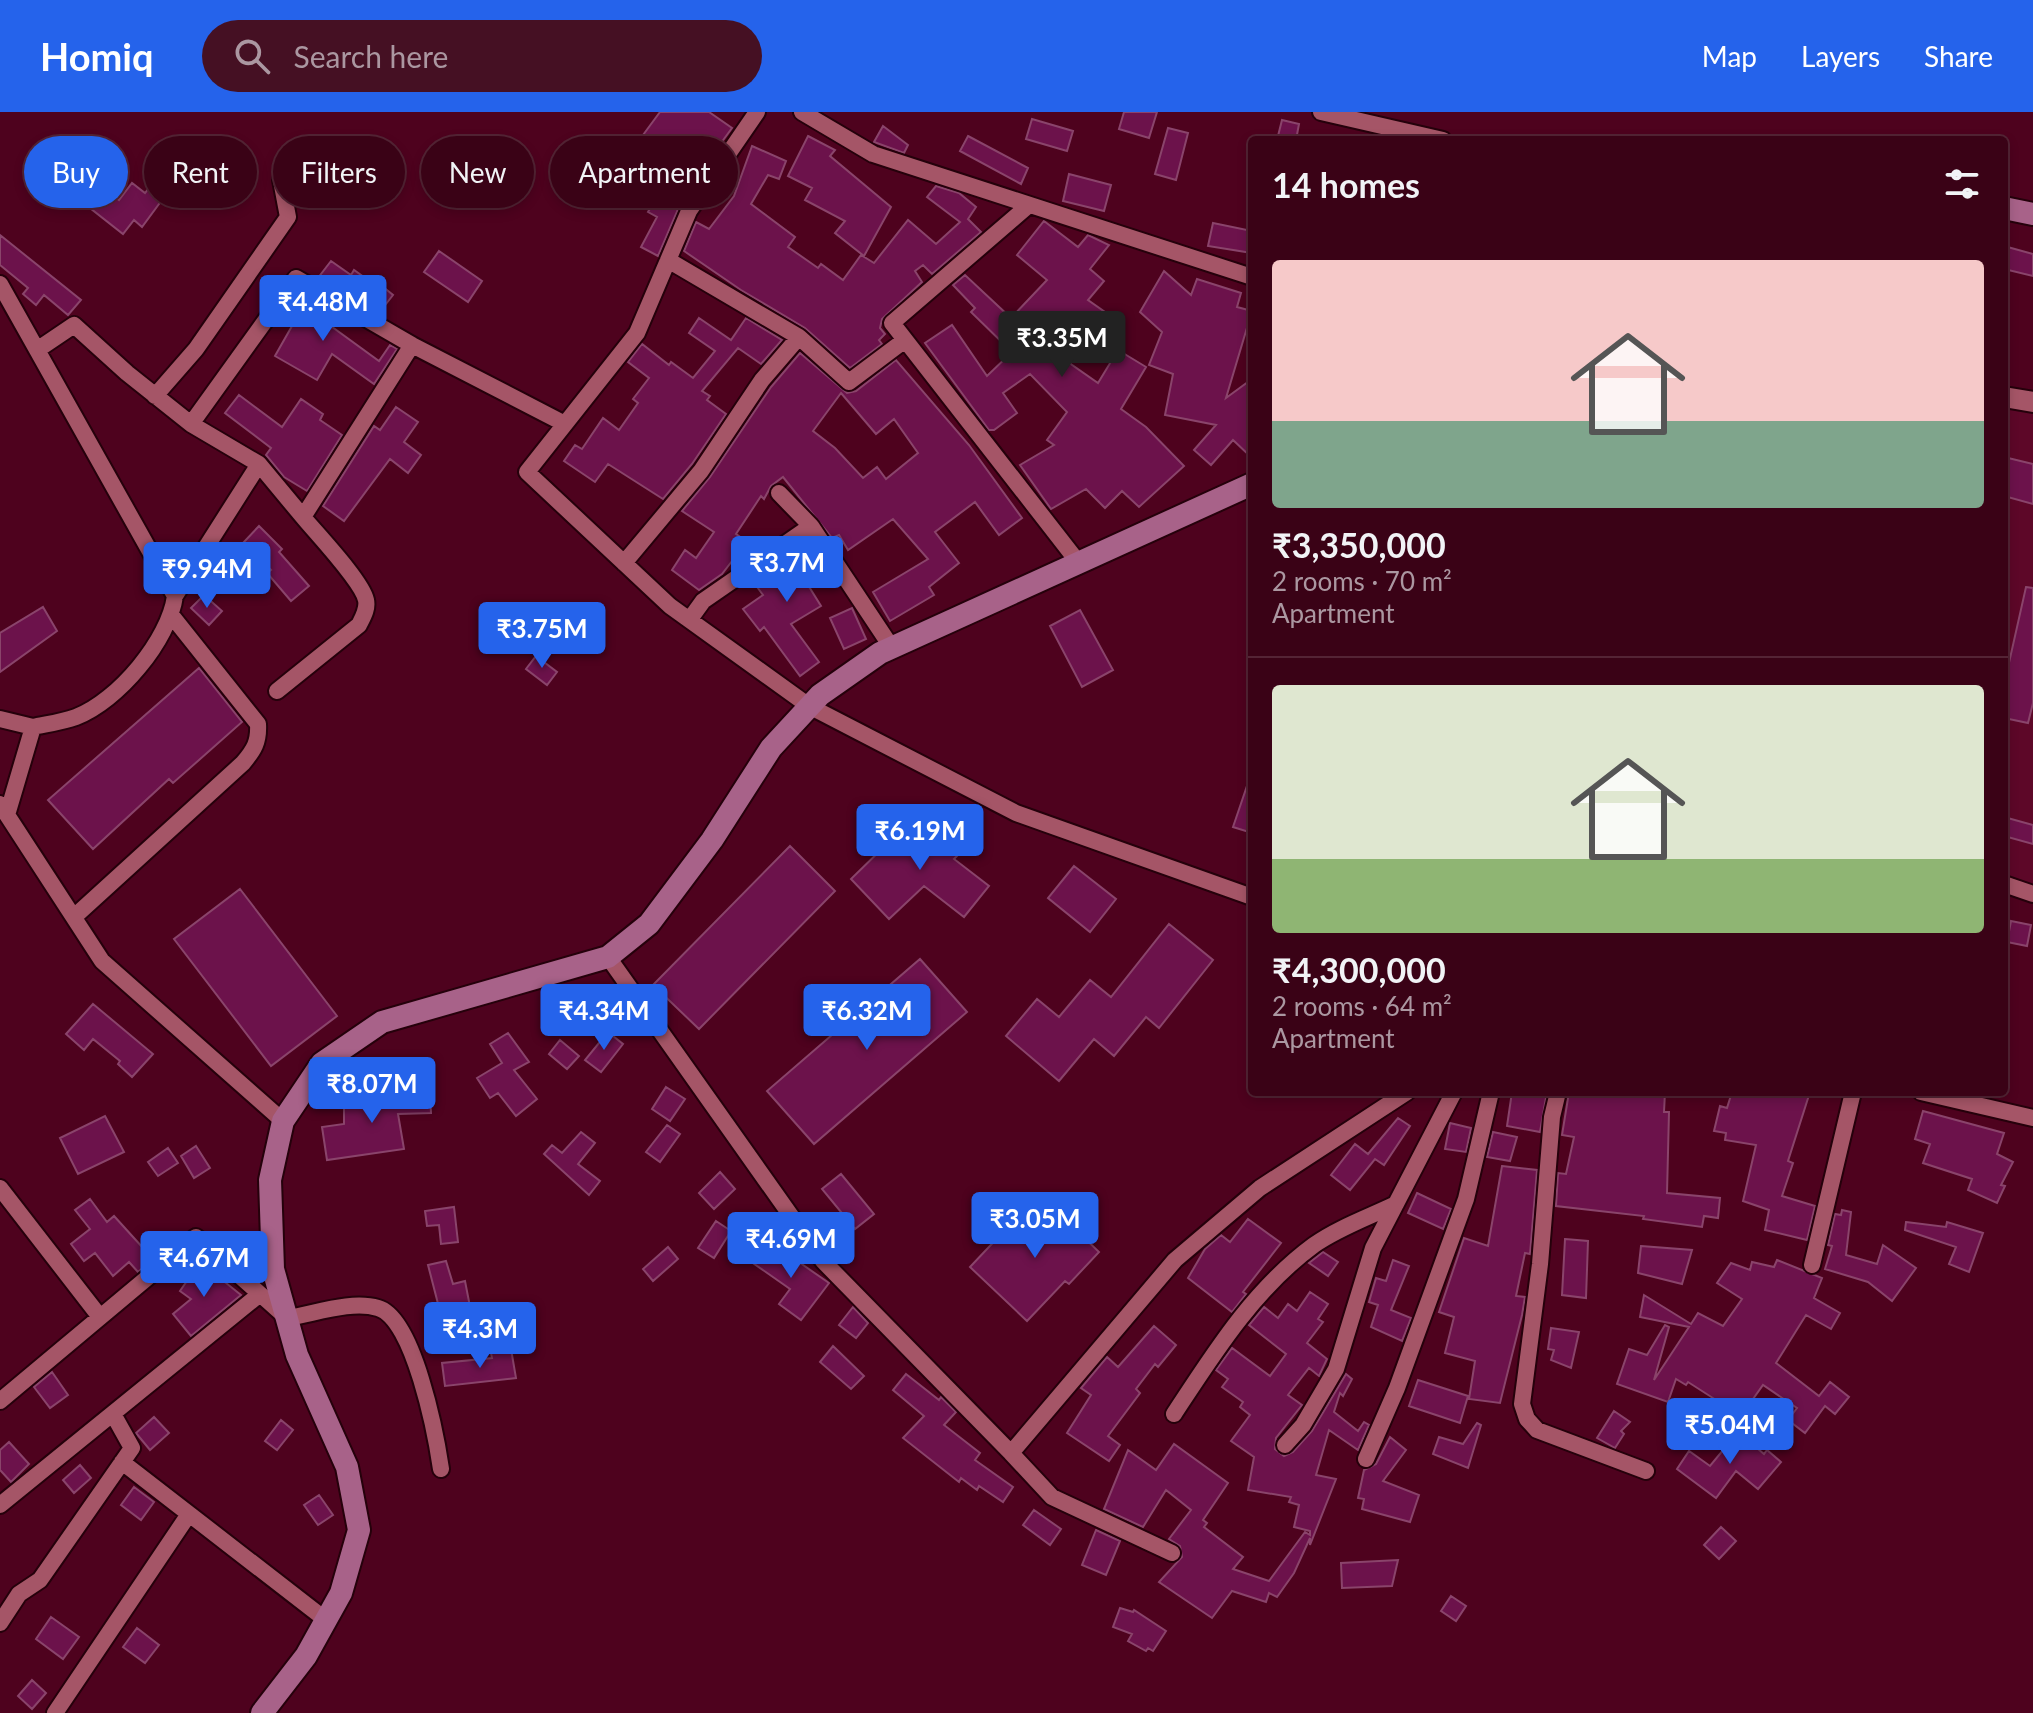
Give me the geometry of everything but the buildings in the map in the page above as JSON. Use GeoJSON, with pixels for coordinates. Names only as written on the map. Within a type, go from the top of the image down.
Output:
{"type":"FeatureCollection","features":[{"type":"Feature","properties":{"kind":"main road"},"geometry":{"type":"LineString","coordinates":[[2008,209],[2033,214]]}},
{"type":"Feature","properties":{"kind":"main road"},"geometry":{"type":"LineString","coordinates":[[262,1713],[306,1656],[341,1593],[359,1530],[347,1467],[297,1355],[273,1269],[270,1180],[283,1121],[322,1063],[382,1022],[608,957],[649,924],[712,840],[771,748],[820,695],[892,648],[1248,486]]}},
{"type":"Feature","properties":{"kind":"street"},"geometry":{"type":"LineString","coordinates":[[757,112],[689,211],[637,333],[527,472],[670,606],[809,706],[1016,813],[1248,896]]}},
{"type":"Feature","properties":{"kind":"street"},"geometry":{"type":"LineString","coordinates":[[802,112],[873,154],[1248,276]]}},
{"type":"Feature","properties":{"kind":"street"},"geometry":{"type":"LineString","coordinates":[[1321,112],[1426,136]]}},
{"type":"Feature","properties":{"kind":"street"},"geometry":{"type":"LineString","coordinates":[[1029,205],[892,323],[1078,562]]}},
{"type":"Feature","properties":{"kind":"street"},"geometry":{"type":"LineString","coordinates":[[155,396],[196,349],[288,217],[286,208]]}},
{"type":"Feature","properties":{"kind":"street"},"geometry":{"type":"LineString","coordinates":[[668,260],[799,337],[849,382],[905,340]]}},
{"type":"Feature","properties":{"kind":"street"},"geometry":{"type":"LineString","coordinates":[[191,424],[296,278],[412,345],[565,424]]}},
{"type":"Feature","properties":{"kind":"street"},"geometry":{"type":"LineString","coordinates":[[0,284],[175,596]]}},
{"type":"Feature","properties":{"kind":"street"},"geometry":{"type":"LineString","coordinates":[[37,350],[74,325],[191,424],[259,464],[359,586],[366,600],[359,625],[277,691]]}},
{"type":"Feature","properties":{"kind":"street"},"geometry":{"type":"LineString","coordinates":[[624,563],[701,471],[762,380],[799,337]]}},
{"type":"Feature","properties":{"kind":"street"},"geometry":{"type":"LineString","coordinates":[[303,517],[412,345]]}},
{"type":"Feature","properties":{"kind":"street"},"geometry":{"type":"LineString","coordinates":[[2008,398],[2033,402]]}},
{"type":"Feature","properties":{"kind":"street"},"geometry":{"type":"LineString","coordinates":[[0,719],[33,727],[77,716],[120,689],[172,616],[175,596],[259,464]]}},
{"type":"Feature","properties":{"kind":"street"},"geometry":{"type":"LineString","coordinates":[[779,493],[811,526],[892,648]]}},
{"type":"Feature","properties":{"kind":"street"},"geometry":{"type":"LineString","coordinates":[[690,619],[703,601],[811,526]]}},
{"type":"Feature","properties":{"kind":"street"},"geometry":{"type":"LineString","coordinates":[[74,917],[243,763],[259,737],[258,724],[172,616]]}},
{"type":"Feature","properties":{"kind":"street"},"geometry":{"type":"LineString","coordinates":[[33,727],[4,809],[102,961],[283,1121]]}},
{"type":"Feature","properties":{"kind":"street"},"geometry":{"type":"LineString","coordinates":[[2008,885],[2033,894]]}},
{"type":"Feature","properties":{"kind":"street"},"geometry":{"type":"LineString","coordinates":[[608,957],[823,1261],[1052,1497],[1172,1553]]}},
{"type":"Feature","properties":{"kind":"street"},"geometry":{"type":"LineString","coordinates":[[1011,1453],[1175,1260],[1260,1188],[1401,1096]]}},
{"type":"Feature","properties":{"kind":"street"},"geometry":{"type":"LineString","coordinates":[[1285,1445],[1303,1425],[1336,1369],[1373,1248],[1452,1096]]}},
{"type":"Feature","properties":{"kind":"street"},"geometry":{"type":"LineString","coordinates":[[1366,1459],[1397,1388],[1466,1199],[1490,1096]]}},
{"type":"Feature","properties":{"kind":"street"},"geometry":{"type":"LineString","coordinates":[[1557,1096],[1552,1117],[1540,1264],[1522,1404],[1527,1419],[1537,1430],[1646,1471]]}},
{"type":"Feature","properties":{"kind":"street"},"geometry":{"type":"LineString","coordinates":[[1812,1265],[1852,1096]]}},
{"type":"Feature","properties":{"kind":"street"},"geometry":{"type":"LineString","coordinates":[[1938,1096],[2033,1118]]}},
{"type":"Feature","properties":{"kind":"street"},"geometry":{"type":"LineString","coordinates":[[0,1188],[100,1317]]}},
{"type":"Feature","properties":{"kind":"street"},"geometry":{"type":"LineString","coordinates":[[1174,1414],[1217,1348],[1264,1288],[1315,1244],[1396,1204]]}},
{"type":"Feature","properties":{"kind":"street"},"geometry":{"type":"LineString","coordinates":[[0,1401],[196,1237],[287,1318],[364,1306],[381,1308],[392,1315],[410,1349],[433,1417],[441,1469]]}},
{"type":"Feature","properties":{"kind":"street"},"geometry":{"type":"LineString","coordinates":[[0,1505],[260,1294]]}},
{"type":"Feature","properties":{"kind":"street"},"geometry":{"type":"LineString","coordinates":[[0,1623],[19,1594],[40,1580],[132,1448],[113,1414]]}},
{"type":"Feature","properties":{"kind":"street"},"geometry":{"type":"LineString","coordinates":[[122,1462],[326,1620]]}},
{"type":"Feature","properties":{"kind":"street"},"geometry":{"type":"LineString","coordinates":[[55,1713],[189,1514]]}},
{"type":"Feature","properties":{"kind":"shaded area"},"geometry":{"type":"Polygon","coordinates":[[[2008,398],[2033,402],[2033,894],[2008,885],[2008,398]]]}}]}
